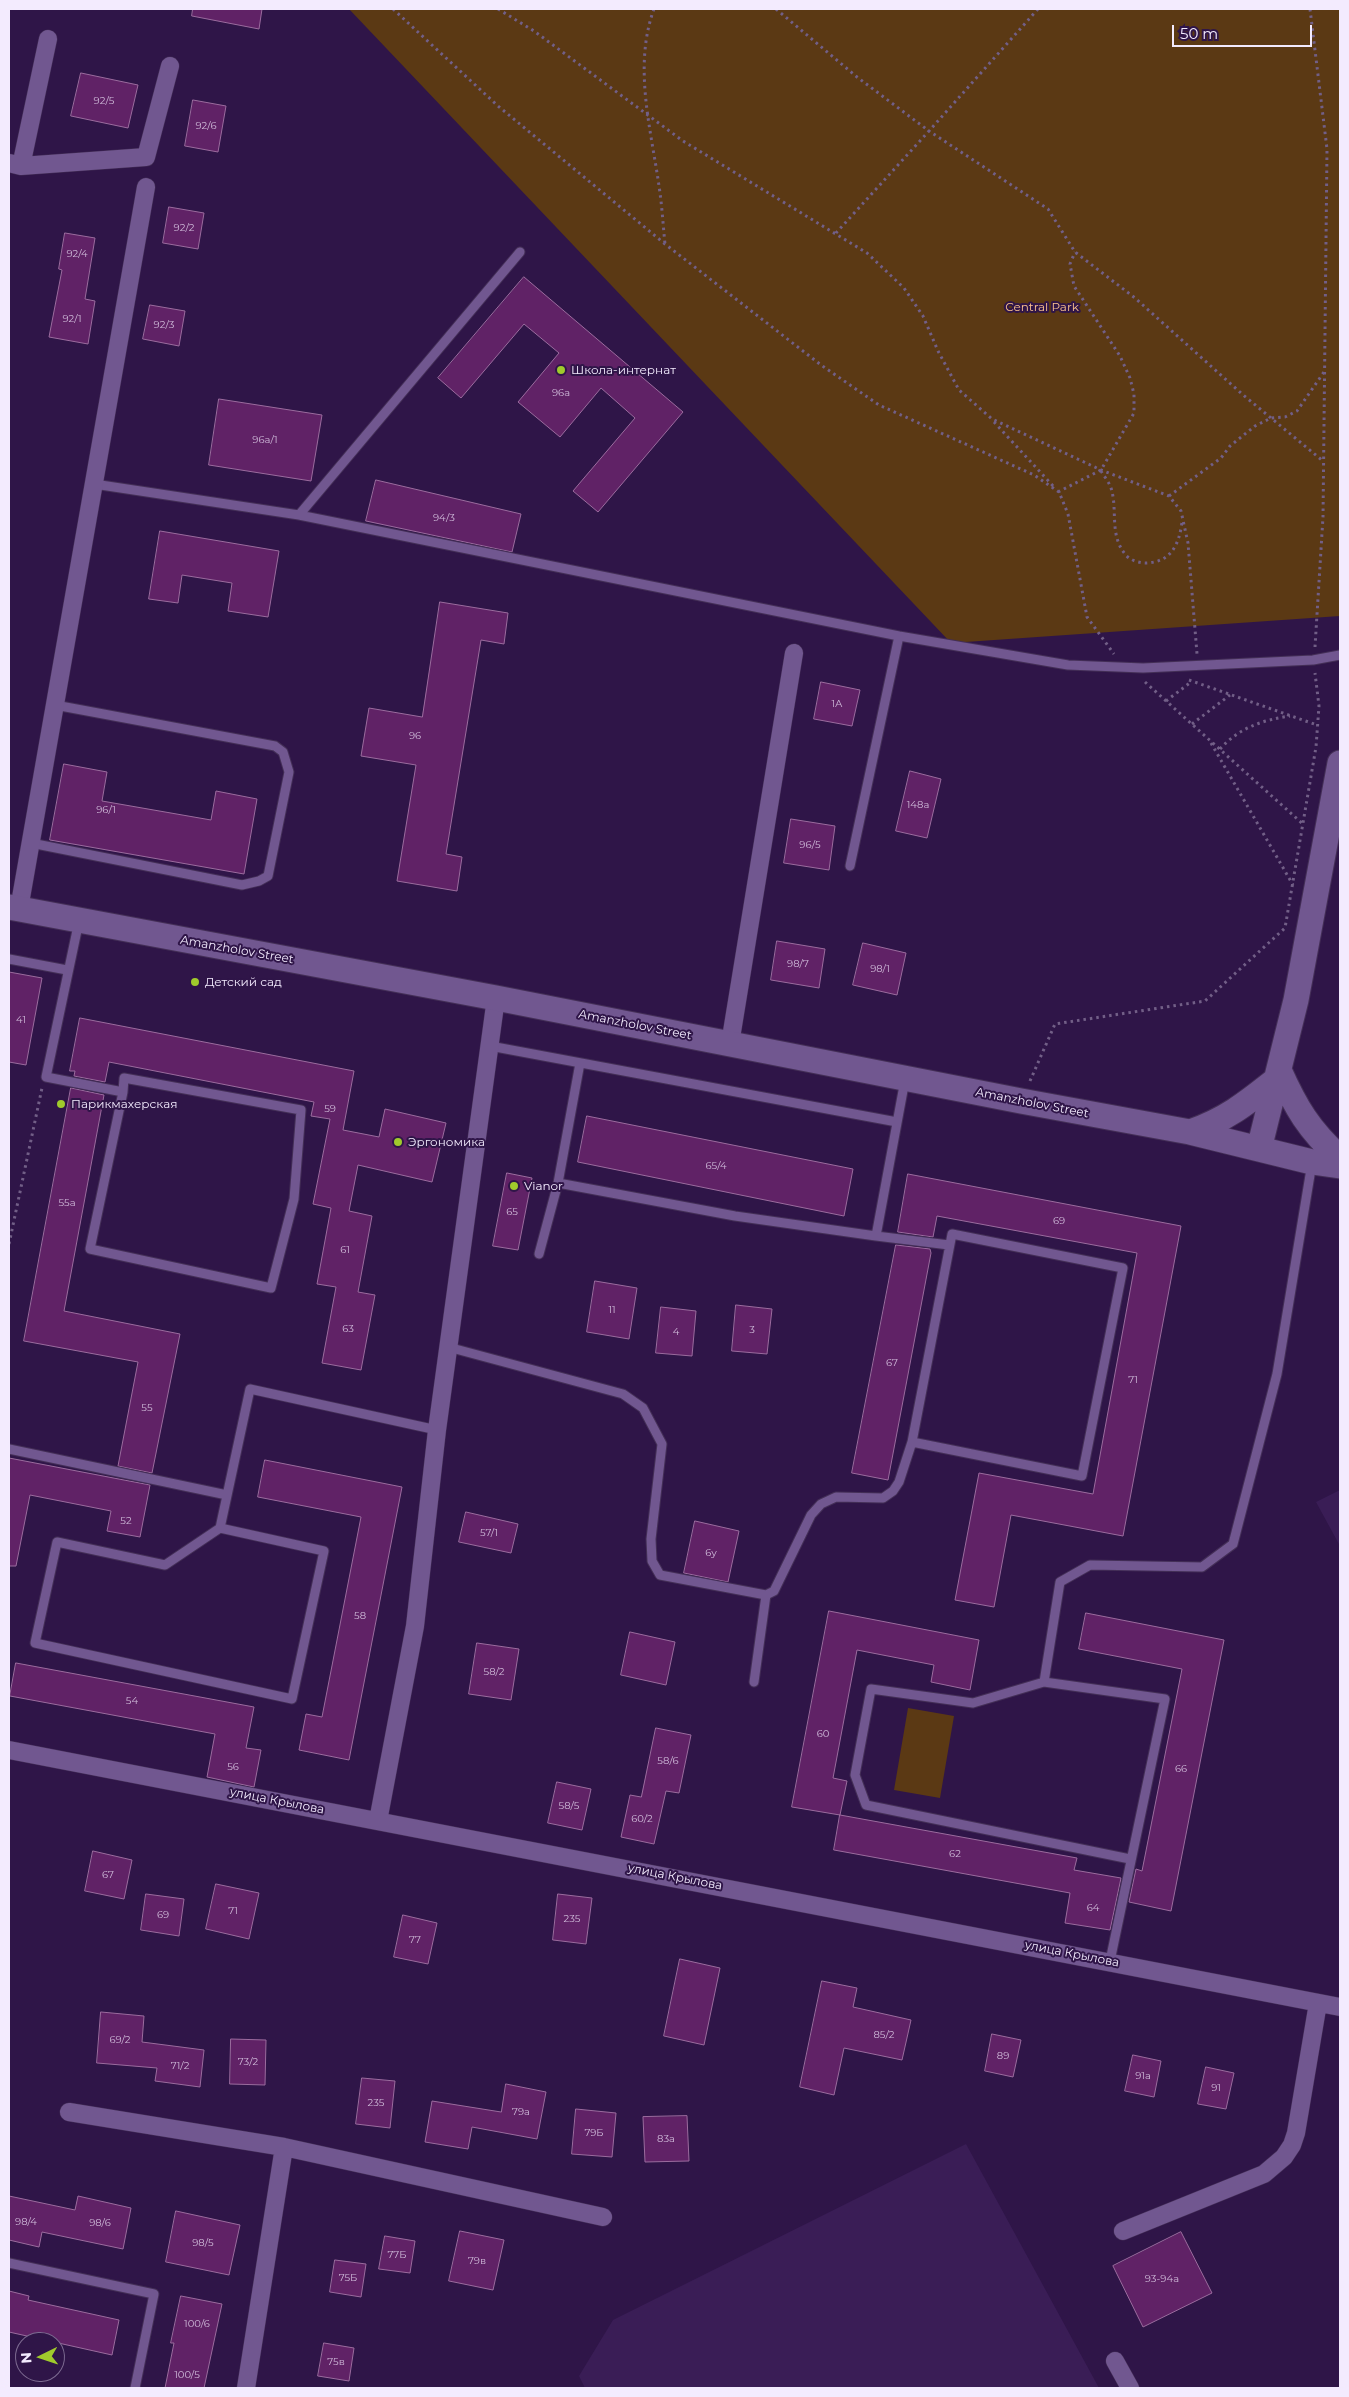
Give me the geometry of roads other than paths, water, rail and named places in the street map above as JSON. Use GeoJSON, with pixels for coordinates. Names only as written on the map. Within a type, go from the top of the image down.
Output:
{"type":"FeatureCollection","features":[{"type":"Feature","properties":{"kind":"main road"},"geometry":{"type":"LineString","coordinates":[[1259,1149],[1296,1000],[1340,763]]}},
{"type":"Feature","properties":{"kind":"main road","name":"Amanzholov Street"},"geometry":{"type":"LineString","coordinates":[[14,908],[496,998],[1021,1101],[1190,1132],[1312,1162]]}},
{"type":"Feature","properties":{"kind":"main road"},"geometry":{"type":"LineString","coordinates":[[1190,1132],[1215,1124],[1236,1111],[1278,1074]]}},
{"type":"Feature","properties":{"kind":"main road"},"geometry":{"type":"LineString","coordinates":[[1278,1074],[1294,1106],[1323,1142],[1340,1158]]}},
{"type":"Feature","properties":{"kind":"main road"},"geometry":{"type":"LineString","coordinates":[[1312,1162],[1340,1166]]}},
{"type":"Feature","properties":{"kind":"street"},"geometry":{"type":"LineString","coordinates":[[48,39],[15,164],[146,157],[170,66]]}},
{"type":"Feature","properties":{"kind":"street"},"geometry":{"type":"LineString","coordinates":[[14,908],[31,843],[146,187]]}},
{"type":"Feature","properties":{"kind":"street"},"geometry":{"type":"LineString","coordinates":[[730,1044],[794,653]]}},
{"type":"Feature","properties":{"kind":"street"},"geometry":{"type":"LineString","coordinates":[[378,1820],[415,1626],[437,1430],[496,998]]}},
{"type":"Feature","properties":{"kind":"street","name":"улица Крылова"},"geometry":{"type":"LineString","coordinates":[[9,1750],[1110,1961],[1340,2007]]}},
{"type":"Feature","properties":{"kind":"street"},"geometry":{"type":"LineString","coordinates":[[1124,2231],[1264,2174],[1284,2157],[1292,2145],[1296,2133],[1318,2003]]}},
{"type":"Feature","properties":{"kind":"street"},"geometry":{"type":"LineString","coordinates":[[69,2112],[284,2147],[603,2217]]}},
{"type":"Feature","properties":{"kind":"street"},"geometry":{"type":"LineString","coordinates":[[246,2388],[284,2147]]}},
{"type":"Feature","properties":{"kind":"street"},"geometry":{"type":"LineString","coordinates":[[1115,2361],[1130,2388]]}},
{"type":"Feature","properties":{"kind":"lane"},"geometry":{"type":"LineString","coordinates":[[299,515],[520,252]]}},
{"type":"Feature","properties":{"kind":"lane"},"geometry":{"type":"LineString","coordinates":[[94,484],[299,515],[899,636],[1068,665],[1128,667],[1313,660],[1340,655]]}},
{"type":"Feature","properties":{"kind":"lane"},"geometry":{"type":"LineString","coordinates":[[850,866],[899,636]]}},
{"type":"Feature","properties":{"kind":"lane"},"geometry":{"type":"LineString","coordinates":[[31,843],[242,884],[259,881],[268,876],[290,772],[283,752],[275,746],[55,705]]}},
{"type":"Feature","properties":{"kind":"lane"},"geometry":{"type":"LineString","coordinates":[[79,921],[67,970],[46,1077],[123,1092]]}},
{"type":"Feature","properties":{"kind":"lane"},"geometry":{"type":"LineString","coordinates":[[9,959],[67,970]]}},
{"type":"Feature","properties":{"kind":"lane"},"geometry":{"type":"LineString","coordinates":[[490,1046],[897,1122]]}},
{"type":"Feature","properties":{"kind":"lane"},"geometry":{"type":"LineString","coordinates":[[538,1254],[558,1183],[580,1063]]}},
{"type":"Feature","properties":{"kind":"lane"},"geometry":{"type":"LineString","coordinates":[[876,1236],[905,1077]]}},
{"type":"Feature","properties":{"kind":"lane"},"geometry":{"type":"LineString","coordinates":[[124,1078],[301,1110],[294,1199],[271,1288],[90,1249],[123,1092],[124,1078]]}},
{"type":"Feature","properties":{"kind":"lane"},"geometry":{"type":"LineString","coordinates":[[1044,1682],[1060,1582],[1090,1565],[1202,1567],[1233,1544],[1277,1374],[1312,1162]]}},
{"type":"Feature","properties":{"kind":"lane"},"geometry":{"type":"LineString","coordinates":[[558,1183],[735,1216],[949,1245]]}},
{"type":"Feature","properties":{"kind":"lane"},"geometry":{"type":"LineString","coordinates":[[448,1347],[623,1394],[643,1408],[662,1444],[651,1539],[652,1561],[660,1575],[766,1595],[774,1591],[812,1515],[821,1504],[836,1497],[883,1498],[893,1492],[899,1482],[912,1442],[952,1234],[1123,1268],[1082,1476],[912,1442]]}},
{"type":"Feature","properties":{"kind":"lane"},"geometry":{"type":"LineString","coordinates":[[220,1528],[324,1551],[292,1699],[35,1643],[57,1542],[165,1565],[220,1528],[250,1389],[437,1430]]}},
{"type":"Feature","properties":{"kind":"lane"},"geometry":{"type":"LineString","coordinates":[[9,1449],[227,1495]]}},
{"type":"Feature","properties":{"kind":"lane"},"geometry":{"type":"LineString","coordinates":[[754,1682],[766,1595]]}},
{"type":"Feature","properties":{"kind":"lane"},"geometry":{"type":"LineString","coordinates":[[1110,1961],[1165,1699],[1044,1682],[973,1703],[871,1690],[855,1775],[866,1805],[1130,1859]]}},
{"type":"Feature","properties":{"kind":"lane"},"geometry":{"type":"LineString","coordinates":[[9,2263],[154,2294],[135,2388]]}},
{"type":"Feature","properties":{"kind":"place","name":"Школа-интернат"},"geometry":{"type":"Point","coordinates":[561,370]}},
{"type":"Feature","properties":{"kind":"place","name":"Детский сад"},"geometry":{"type":"Point","coordinates":[195,982]}},
{"type":"Feature","properties":{"kind":"place","name":"Парикмахерская"},"geometry":{"type":"Point","coordinates":[61,1104]}},
{"type":"Feature","properties":{"kind":"place","name":"Эргономика"},"geometry":{"type":"Point","coordinates":[398,1142]}},
{"type":"Feature","properties":{"kind":"place","name":"Vianor"},"geometry":{"type":"Point","coordinates":[514,1186]}},
{"type":"Feature","properties":{"kind":"park label","name":"Central Park"},"geometry":{"type":"Point","coordinates":[1042,307]}}]}
